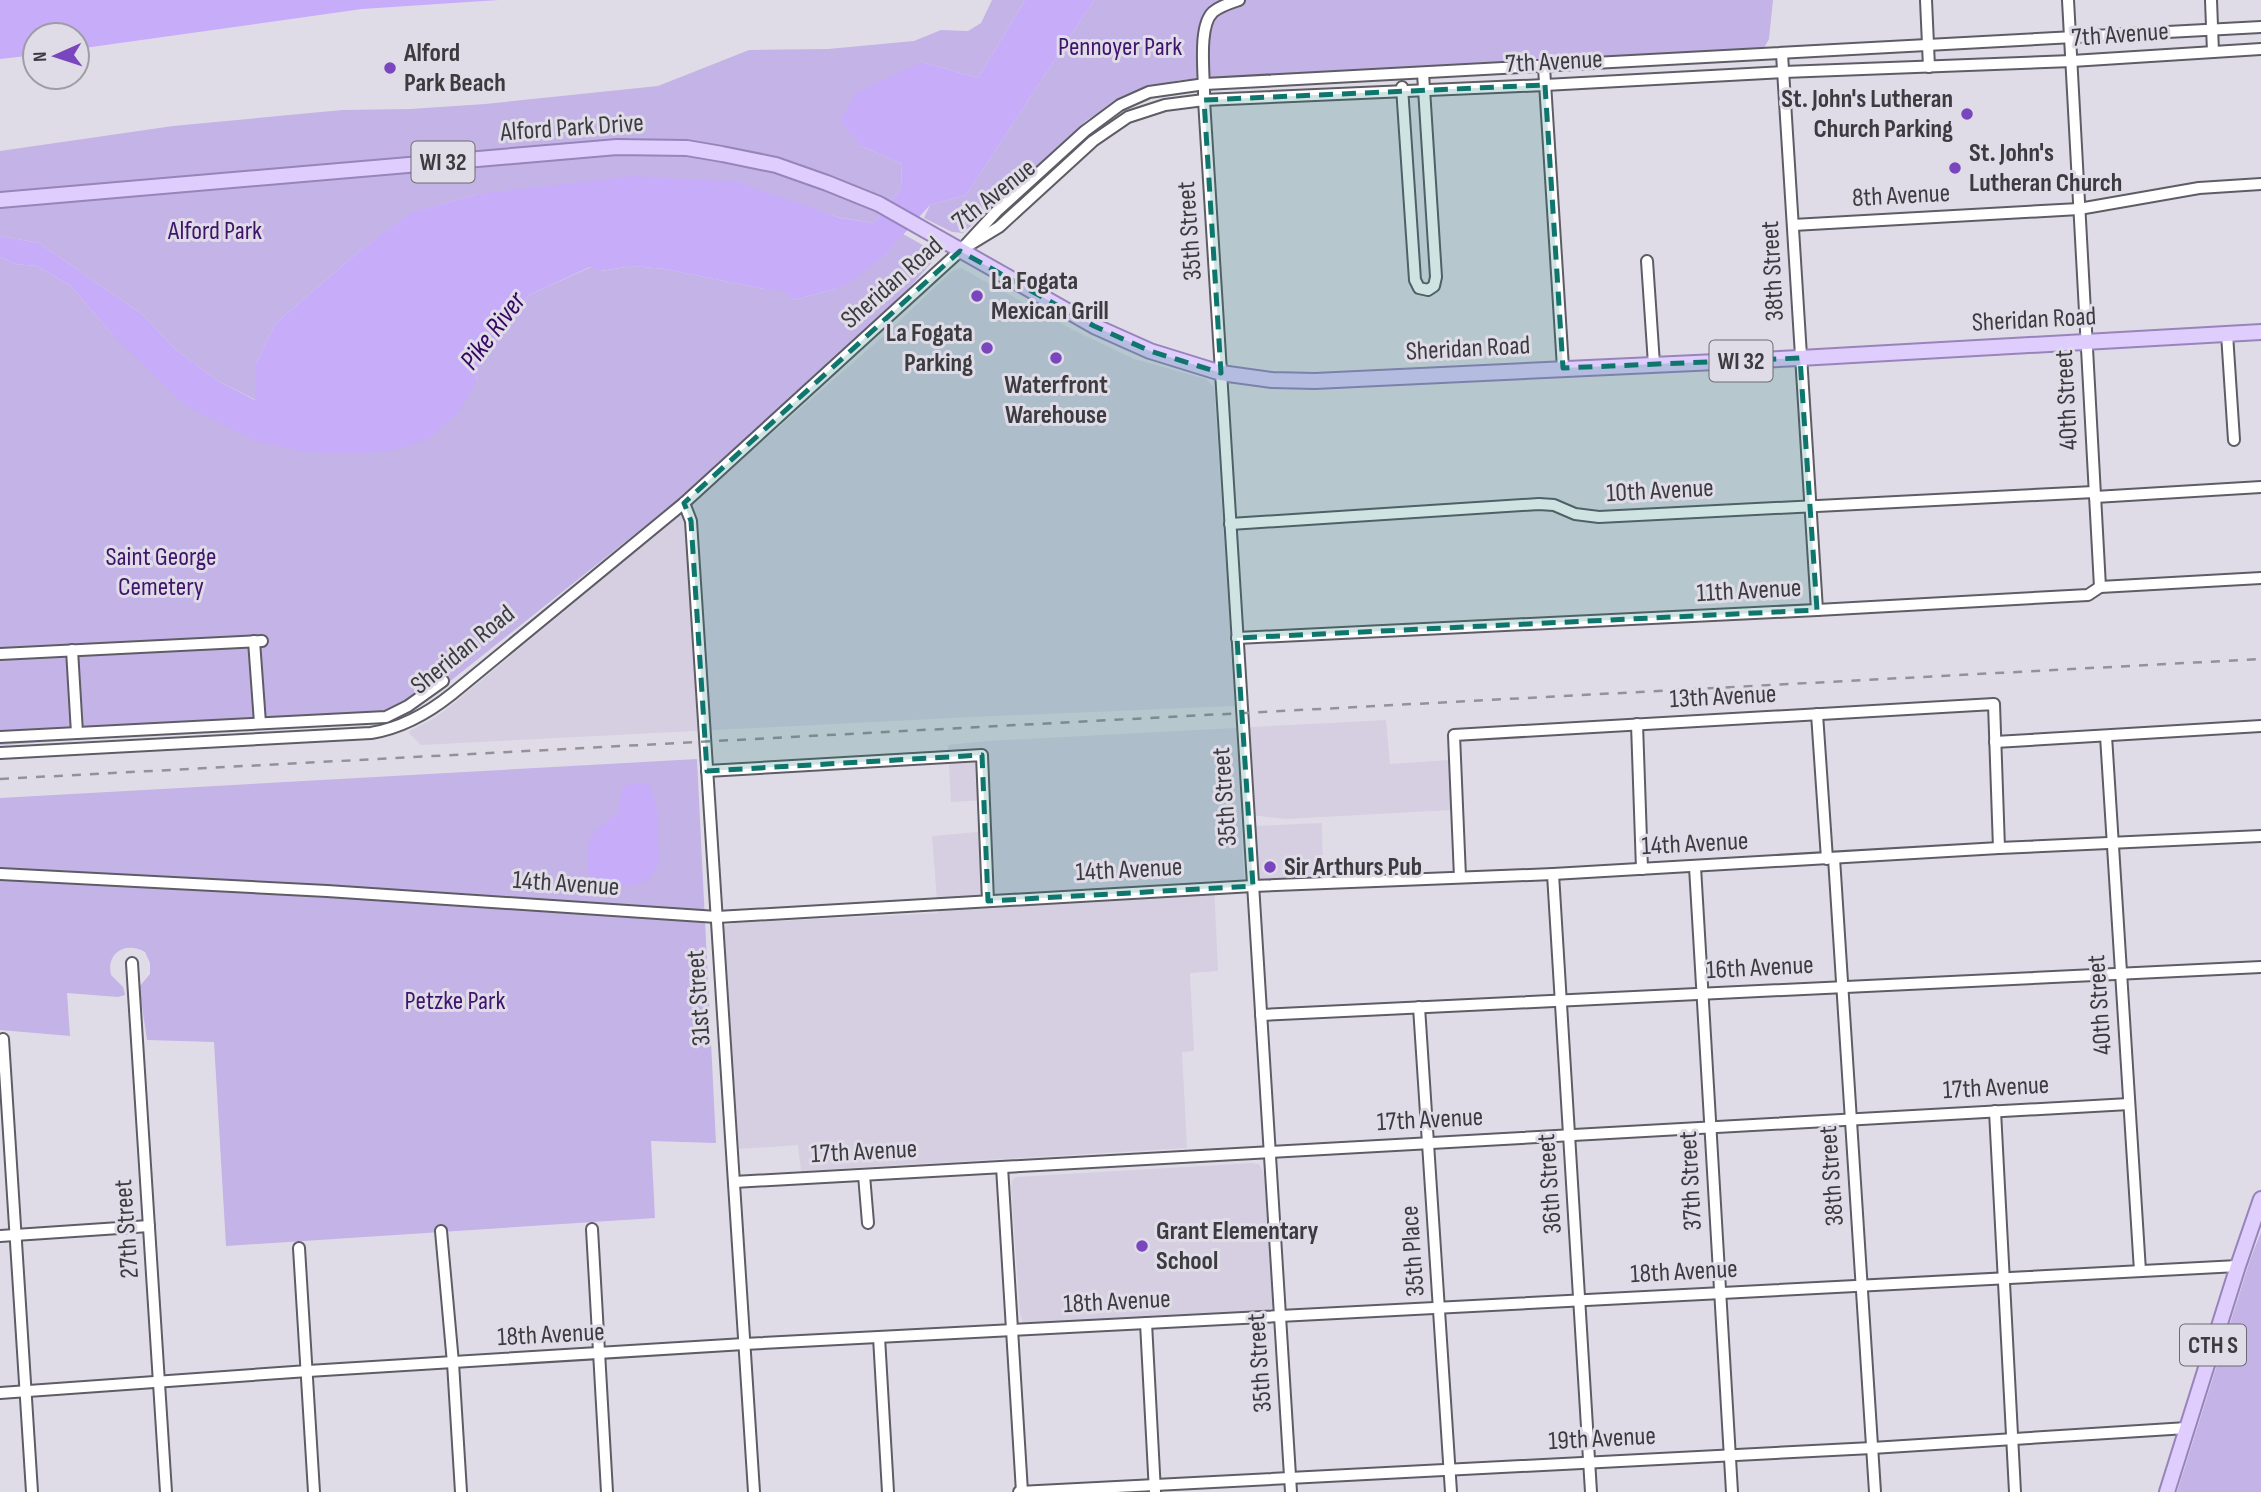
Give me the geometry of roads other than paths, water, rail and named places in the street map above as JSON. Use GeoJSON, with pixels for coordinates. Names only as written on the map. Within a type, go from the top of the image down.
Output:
{"type":"FeatureCollection","features":[{"type":"Feature","properties":{"kind":"main road","name":"Alford Park Drive"},"geometry":{"type":"LineString","coordinates":[[0,200],[604,148],[687,148],[776,165],[827,183],[879,204],[960,251]]}},
{"type":"Feature","properties":{"kind":"main road","name":"Sheridan Road"},"geometry":{"type":"LineString","coordinates":[[960,251],[1094,326],[1150,351],[1221,373],[1272,380],[1315,381],[1800,358],[2261,332]]}},
{"type":"Feature","properties":{"kind":"main road","name":"CTH S"},"geometry":{"type":"LineString","coordinates":[[2167,1492],[2261,1199]]}},
{"type":"Feature","properties":{"kind":"street","name":"35th Street"},"geometry":{"type":"LineString","coordinates":[[1239,0],[1214,12],[1206,23],[1202,41],[1204,100],[1291,1492]]}},
{"type":"Feature","properties":{"kind":"street"},"geometry":{"type":"LineString","coordinates":[[1926,0],[1929,67]]}},
{"type":"Feature","properties":{"kind":"street","name":"40th Street"},"geometry":{"type":"LineString","coordinates":[[2068,0],[2100,587]]}},
{"type":"Feature","properties":{"kind":"street"},"geometry":{"type":"LineString","coordinates":[[2211,0],[2213,52]]}},
{"type":"Feature","properties":{"kind":"street","name":"7th Avenue"},"geometry":{"type":"LineString","coordinates":[[960,251],[1017,193],[1085,131],[1120,105],[1149,92],[1205,83],[2261,27]]}},
{"type":"Feature","properties":{"kind":"street","name":"7th Avenue"},"geometry":{"type":"LineString","coordinates":[[960,251],[999,227],[1093,141],[1128,117],[1165,105],[1204,100],[2072,61],[2261,49]]}},
{"type":"Feature","properties":{"kind":"street","name":"38th Street"},"geometry":{"type":"LineString","coordinates":[[1782,54],[1817,610]]}},
{"type":"Feature","properties":{"kind":"street"},"geometry":{"type":"LineString","coordinates":[[1544,66],[1563,368]]}},
{"type":"Feature","properties":{"kind":"street"},"geometry":{"type":"LineString","coordinates":[[1402,74],[1415,280],[1419,288],[1428,290],[1434,286],[1436,276],[1423,72]]}},
{"type":"Feature","properties":{"kind":"street","name":"8th Avenue"},"geometry":{"type":"LineString","coordinates":[[1793,225],[2079,209],[2199,188],[2261,184]]}},
{"type":"Feature","properties":{"kind":"street","name":"Sheridan Road"},"geometry":{"type":"LineString","coordinates":[[0,753],[371,733],[405,724],[441,703],[684,503],[960,251]]}},
{"type":"Feature","properties":{"kind":"street"},"geometry":{"type":"LineString","coordinates":[[1647,261],[1654,364]]}},
{"type":"Feature","properties":{"kind":"street"},"geometry":{"type":"LineString","coordinates":[[2227,334],[2234,440]]}},
{"type":"Feature","properties":{"kind":"street","name":"10th Avenue"},"geometry":{"type":"LineString","coordinates":[[1230,524],[1539,504],[1554,505],[1574,514],[1600,517],[2261,487]]}},
{"type":"Feature","properties":{"kind":"street","name":"31st Street"},"geometry":{"type":"LineString","coordinates":[[684,503],[691,521],[754,1492]]}},
{"type":"Feature","properties":{"kind":"street","name":"11th Avenue"},"geometry":{"type":"LineString","coordinates":[[1237,638],[1817,610],[2088,594],[2100,587],[2261,578]]}},
{"type":"Feature","properties":{"kind":"street"},"geometry":{"type":"LineString","coordinates":[[0,654],[258,641],[260,723]]}},
{"type":"Feature","properties":{"kind":"street"},"geometry":{"type":"LineString","coordinates":[[72,650],[77,733]]}},
{"type":"Feature","properties":{"kind":"street"},"geometry":{"type":"LineString","coordinates":[[0,737],[386,717],[408,706],[443,681]]}},
{"type":"Feature","properties":{"kind":"street","name":"13th Avenue"},"geometry":{"type":"LineString","coordinates":[[1460,877],[1454,735],[1994,704],[1995,742]]}},
{"type":"Feature","properties":{"kind":"street","name":"38th Street"},"geometry":{"type":"LineString","coordinates":[[1817,714],[1842,987],[1875,1492]]}},
{"type":"Feature","properties":{"kind":"street"},"geometry":{"type":"LineString","coordinates":[[1637,724],[1642,870]]}},
{"type":"Feature","properties":{"kind":"street"},"geometry":{"type":"LineString","coordinates":[[1999,848],[1995,742],[2261,726]]}},
{"type":"Feature","properties":{"kind":"street","name":"40th Street"},"geometry":{"type":"LineString","coordinates":[[2106,736],[2140,1271]]}},
{"type":"Feature","properties":{"kind":"street"},"geometry":{"type":"LineString","coordinates":[[707,771],[982,755],[988,901]]}},
{"type":"Feature","properties":{"kind":"street","name":"14th Avenue"},"geometry":{"type":"LineString","coordinates":[[0,874],[327,891],[717,917],[1253,886],[1642,870],[1999,848],[2261,836]]}},
{"type":"Feature","properties":{"kind":"street","name":"37th Street"},"geometry":{"type":"LineString","coordinates":[[1695,867],[1732,1492]]}},
{"type":"Feature","properties":{"kind":"street","name":"36th Street"},"geometry":{"type":"LineString","coordinates":[[1553,874],[1591,1492]]}},
{"type":"Feature","properties":{"kind":"street","name":"27th Street"},"geometry":{"type":"LineString","coordinates":[[132,963],[166,1492]]}},
{"type":"Feature","properties":{"kind":"street","name":"16th Avenue"},"geometry":{"type":"LineString","coordinates":[[1261,1014],[2261,967]]}},
{"type":"Feature","properties":{"kind":"street","name":"35th Place"},"geometry":{"type":"LineString","coordinates":[[1419,1007],[1451,1492]]}},
{"type":"Feature","properties":{"kind":"street"},"geometry":{"type":"LineString","coordinates":[[3,1040],[32,1492]]}},
{"type":"Feature","properties":{"kind":"street","name":"17th Avenue"},"geometry":{"type":"LineString","coordinates":[[734,1182],[2129,1104]]}},
{"type":"Feature","properties":{"kind":"street"},"geometry":{"type":"LineString","coordinates":[[1996,1111],[2015,1492]]}},
{"type":"Feature","properties":{"kind":"street"},"geometry":{"type":"LineString","coordinates":[[1002,1167],[1021,1492]]}},
{"type":"Feature","properties":{"kind":"street"},"geometry":{"type":"LineString","coordinates":[[864,1175],[868,1223]]}},
{"type":"Feature","properties":{"kind":"street"},"geometry":{"type":"LineString","coordinates":[[0,1236],[149,1226]]}},
{"type":"Feature","properties":{"kind":"street"},"geometry":{"type":"LineString","coordinates":[[592,1229],[607,1492]]}},
{"type":"Feature","properties":{"kind":"street"},"geometry":{"type":"LineString","coordinates":[[441,1231],[461,1492]]}},
{"type":"Feature","properties":{"kind":"street"},"geometry":{"type":"LineString","coordinates":[[299,1248],[314,1492]]}},
{"type":"Feature","properties":{"kind":"street","name":"18th Avenue"},"geometry":{"type":"LineString","coordinates":[[0,1393],[744,1344],[2238,1266]]}},
{"type":"Feature","properties":{"kind":"street"},"geometry":{"type":"LineString","coordinates":[[1146,1323],[1155,1489]]}},
{"type":"Feature","properties":{"kind":"street"},"geometry":{"type":"LineString","coordinates":[[879,1337],[888,1492]]}},
{"type":"Feature","properties":{"kind":"street","name":"19th Avenue"},"geometry":{"type":"LineString","coordinates":[[1021,1492],[1155,1489],[1290,1478],[1730,1456],[2187,1428]]}},
{"type":"Feature","properties":{"kind":"water"},"geometry":{"type":"Polygon","coordinates":[[[0,0],[499,0],[362,9],[91,47],[91,21],[21,21],[21,57],[0,59],[0,0]]]}},
{"type":"Feature","properties":{"kind":"water","name":"Pike River"},"geometry":{"type":"Polygon","coordinates":[[[1025,0],[1094,0],[966,195],[930,205],[884,256],[848,283],[794,300],[781,289],[764,289],[665,269],[632,266],[600,271],[590,267],[529,295],[506,322],[495,341],[479,357],[476,382],[460,410],[430,438],[394,450],[358,454],[307,452],[256,441],[185,405],[112,334],[71,286],[37,266],[15,264],[0,257],[0,236],[39,243],[143,315],[175,349],[218,381],[255,400],[255,366],[275,324],[356,254],[410,213],[478,194],[633,176],[738,182],[840,218],[874,223],[901,189],[902,164],[861,146],[840,121],[857,92],[922,62],[978,78],[1025,0]]]}},
{"type":"Feature","properties":{"kind":"water"},"geometry":{"type":"Polygon","coordinates":[[[648,783],[656,803],[657,814],[659,856],[654,873],[647,880],[628,886],[608,885],[589,878],[587,854],[593,834],[618,813],[622,788],[629,784],[648,783]]]}},
{"type":"Feature","properties":{"kind":"railway"},"geometry":{"type":"LineString","coordinates":[[0,779],[2261,659]]}},
{"type":"Feature","properties":{"kind":"place","name":"Alford Park Beach"},"geometry":{"type":"Point","coordinates":[390,68]}},
{"type":"Feature","properties":{"kind":"place","name":"St. John's Lutheran Church Parking"},"geometry":{"type":"Point","coordinates":[1967,114]}},
{"type":"Feature","properties":{"kind":"place","name":"St. John's Lutheran Church"},"geometry":{"type":"Point","coordinates":[1955,168]}},
{"type":"Feature","properties":{"kind":"place","name":"La Fogata Mexican Grill"},"geometry":{"type":"Point","coordinates":[977,296]}},
{"type":"Feature","properties":{"kind":"place","name":"La Fogata Parking"},"geometry":{"type":"Point","coordinates":[987,348]}},
{"type":"Feature","properties":{"kind":"place","name":"Waterfront Warehouse"},"geometry":{"type":"Point","coordinates":[1056,358]}},
{"type":"Feature","properties":{"kind":"place","name":"Sir Arthurs Pub"},"geometry":{"type":"Point","coordinates":[1270,867]}},
{"type":"Feature","properties":{"kind":"place","name":"Grant Elementary School"},"geometry":{"type":"Point","coordinates":[1142,1246]}},
{"type":"Feature","properties":{"kind":"park label","name":"Pennoyer Park"},"geometry":{"type":"Point","coordinates":[1120,47]}},
{"type":"Feature","properties":{"kind":"park label","name":"Alford Park"},"geometry":{"type":"Point","coordinates":[215,231]}},
{"type":"Feature","properties":{"kind":"park label","name":"Saint George Cemetery"},"geometry":{"type":"Point","coordinates":[161,572]}},
{"type":"Feature","properties":{"kind":"park label","name":"Petzke Park"},"geometry":{"type":"Point","coordinates":[455,1001]}}]}
